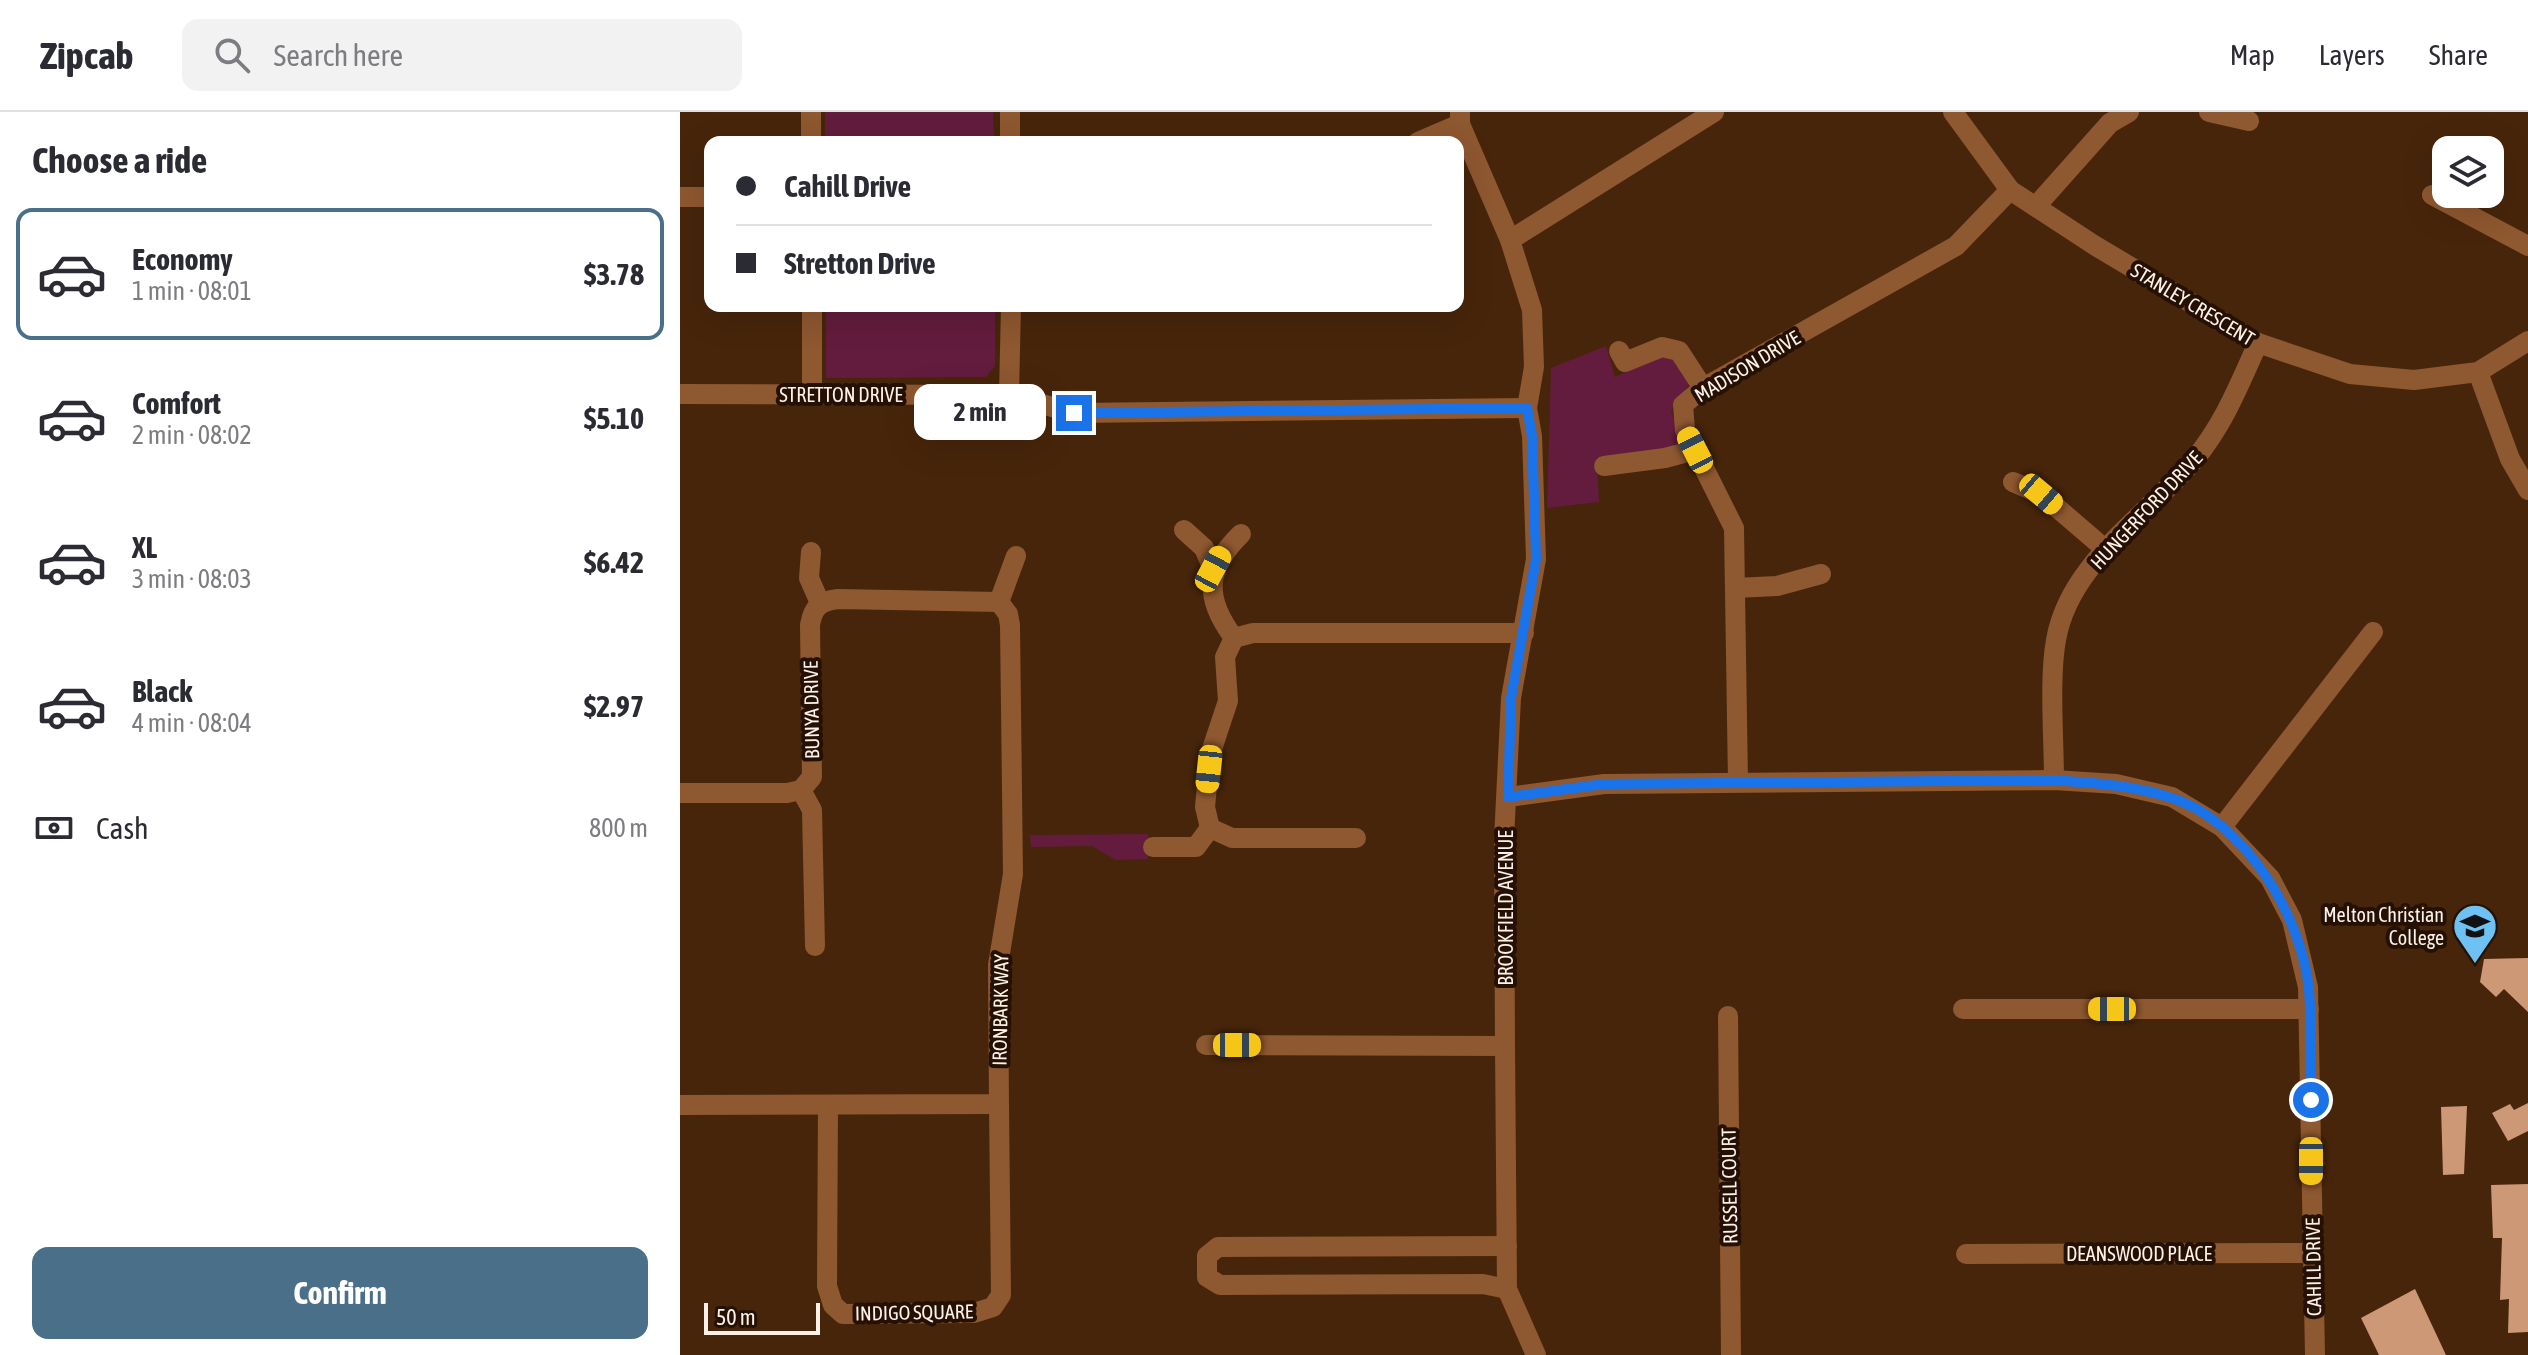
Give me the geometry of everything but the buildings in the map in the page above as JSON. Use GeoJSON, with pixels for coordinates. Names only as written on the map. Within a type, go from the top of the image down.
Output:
{"type":"FeatureCollection","features":[{"type":"Feature","properties":{"kind":"street"},"geometry":{"type":"LineString","coordinates":[[811,112],[811,136]]}},
{"type":"Feature","properties":{"kind":"street"},"geometry":{"type":"LineString","coordinates":[[1010,112],[1010,136]]}},
{"type":"Feature","properties":{"kind":"street"},"geometry":{"type":"LineString","coordinates":[[1510,240],[1714,112]]}},
{"type":"Feature","properties":{"kind":"street","name":"STANLEY CRESCENT"},"geometry":{"type":"LineString","coordinates":[[1953,112],[2010,190],[2094,245],[2258,343],[2350,374],[2414,380],[2478,372],[2528,341]]}},
{"type":"Feature","properties":{"kind":"street"},"geometry":{"type":"LineString","coordinates":[[2037,205],[2110,123],[2129,112]]}},
{"type":"Feature","properties":{"kind":"street"},"geometry":{"type":"LineString","coordinates":[[2209,112],[2249,121]]}},
{"type":"Feature","properties":{"kind":"street"},"geometry":{"type":"LineString","coordinates":[[1428,136],[1460,118]]}},
{"type":"Feature","properties":{"kind":"street","name":"BROOKFIELD AVENUE"},"geometry":{"type":"LineString","coordinates":[[1460,118],[1510,240],[1532,310],[1534,367],[1527,408],[1532,436],[1536,559],[1511,698],[1504,839],[1507,1289],[1536,1355]]}},
{"type":"Feature","properties":{"kind":"street","name":"MADISON DRIVE"},"geometry":{"type":"LineString","coordinates":[[1738,782],[1734,528],[1685,430],[1683,405],[1703,388],[1956,246],[2010,190]]}},
{"type":"Feature","properties":{"kind":"street"},"geometry":{"type":"LineString","coordinates":[[680,197],[704,197]]}},
{"type":"Feature","properties":{"kind":"street"},"geometry":{"type":"LineString","coordinates":[[2456,208],[2528,246]]}},
{"type":"Feature","properties":{"kind":"street"},"geometry":{"type":"LineString","coordinates":[[812,312],[812,394]]}},
{"type":"Feature","properties":{"kind":"street"},"geometry":{"type":"LineString","coordinates":[[1009,395],[1011,312]]}},
{"type":"Feature","properties":{"kind":"street","name":"HUNGERFORD DRIVE"},"geometry":{"type":"LineString","coordinates":[[2054,780],[2056,640],[2075,592],[2105,549],[2192,462],[2224,422],[2258,343]]}},
{"type":"Feature","properties":{"kind":"street"},"geometry":{"type":"LineString","coordinates":[[1619,351],[1625,362],[1662,347],[1679,351],[1703,388]]}},
{"type":"Feature","properties":{"kind":"street"},"geometry":{"type":"LineString","coordinates":[[2478,372],[2510,459],[2528,490]]}},
{"type":"Feature","properties":{"kind":"street","name":"STRETTON DRIVE"},"geometry":{"type":"LineString","coordinates":[[680,394],[1009,395],[1074,413],[1527,408]]}},
{"type":"Feature","properties":{"kind":"street"},"geometry":{"type":"LineString","coordinates":[[1604,466],[1665,458],[1695,450]]}},
{"type":"Feature","properties":{"kind":"street"},"geometry":{"type":"LineString","coordinates":[[2013,482],[2041,494],[2105,549]]}},
{"type":"Feature","properties":{"kind":"street"},"geometry":{"type":"LineString","coordinates":[[1184,530],[1204,548],[1213,569],[1214,607],[1234,638]]}},
{"type":"Feature","properties":{"kind":"street"},"geometry":{"type":"LineString","coordinates":[[1213,569],[1222,553],[1241,534]]}},
{"type":"Feature","properties":{"kind":"street","name":"BUNYA DRIVE"},"geometry":{"type":"LineString","coordinates":[[801,790],[812,777],[810,625],[812,614],[820,603],[809,578],[811,552]]}},
{"type":"Feature","properties":{"kind":"street"},"geometry":{"type":"LineString","coordinates":[[820,603],[838,599],[999,602],[1016,556]]}},
{"type":"Feature","properties":{"kind":"street"},"geometry":{"type":"LineString","coordinates":[[1735,588],[1777,586],[1821,574]]}},
{"type":"Feature","properties":{"kind":"street","name":"IRONBARK WAY"},"geometry":{"type":"LineString","coordinates":[[999,602],[1008,614],[1010,625],[1013,874],[998,965],[999,1104]]}},
{"type":"Feature","properties":{"kind":"street"},"geometry":{"type":"LineString","coordinates":[[2222,827],[2373,632]]}},
{"type":"Feature","properties":{"kind":"street"},"geometry":{"type":"LineString","coordinates":[[1153,847],[1196,847],[1210,828],[1205,807],[1210,755],[1228,701],[1225,657],[1234,638],[1253,633],[1524,633]]}},
{"type":"Feature","properties":{"kind":"street","name":"CAHILL DRIVE"},"geometry":{"type":"LineString","coordinates":[[1508,797],[1604,784],[2054,780],[2116,784],[2172,797],[2222,827],[2270,878],[2292,920],[2308,987],[2315,1355]]}},
{"type":"Feature","properties":{"kind":"street"},"geometry":{"type":"LineString","coordinates":[[680,793],[801,790],[812,810],[815,946]]}},
{"type":"Feature","properties":{"kind":"street"},"geometry":{"type":"LineString","coordinates":[[1210,828],[1232,838],[1356,838]]}},
{"type":"Feature","properties":{"kind":"street"},"geometry":{"type":"LineString","coordinates":[[1963,1009],[2309,1009]]}},
{"type":"Feature","properties":{"kind":"street","name":"RUSSELL COURT"},"geometry":{"type":"LineString","coordinates":[[1728,1016],[1731,1355]]}},
{"type":"Feature","properties":{"kind":"street"},"geometry":{"type":"LineString","coordinates":[[1206,1045],[1505,1046]]}},
{"type":"Feature","properties":{"kind":"street"},"geometry":{"type":"LineString","coordinates":[[680,1105],[999,1104]]}},
{"type":"Feature","properties":{"kind":"street","name":"INDIGO SQUARE"},"geometry":{"type":"LineString","coordinates":[[828,1105],[827,1286],[833,1305],[843,1314],[857,1314],[974,1313],[993,1307],[1001,1295],[999,1104]]}},
{"type":"Feature","properties":{"kind":"street"},"geometry":{"type":"LineString","coordinates":[[1507,1246],[1218,1247],[1207,1256],[1207,1277],[1220,1285],[1483,1284],[1507,1289],[1550,1355]]}},
{"type":"Feature","properties":{"kind":"street"},"geometry":{"type":"LineString","coordinates":[[1335,1284],[1336,1247]]}},
{"type":"Feature","properties":{"kind":"street","name":"DEANSWOOD PLACE"},"geometry":{"type":"LineString","coordinates":[[1966,1254],[2312,1253]]}},
{"type":"Feature","properties":{"kind":"shaded area"},"geometry":{"type":"Polygon","coordinates":[[[825,112],[993,112],[994,136],[825,136],[825,112]]]}},
{"type":"Feature","properties":{"kind":"shaded area"},"geometry":{"type":"Polygon","coordinates":[[[826,312],[995,312],[995,366],[986,377],[826,378],[826,312]]]}},
{"type":"Feature","properties":{"kind":"shaded area"},"geometry":{"type":"Polygon","coordinates":[[[1606,346],[1615,377],[1671,351],[1691,381],[1671,411],[1684,448],[1597,460],[1599,502],[1547,508],[1551,368],[1606,346]]]}},
{"type":"Feature","properties":{"kind":"shaded area"},"geometry":{"type":"Polygon","coordinates":[[[1148,834],[1148,859],[1116,860],[1092,846],[1031,847],[1030,835],[1148,834]]]}},
{"type":"Feature","properties":{"kind":"place","name":"Melton Christian College"},"geometry":{"type":"Point","coordinates":[2475,965]}},
{"type":"Feature","properties":{"kind":"route"},"geometry":{"type":"LineString","coordinates":[[1074,413],[1527,408],[1532,436],[1536,559],[1511,698],[1508,797],[1604,784],[2054,780],[2116,784],[2172,797],[2222,827],[2270,878],[2292,920],[2308,987],[2311,1100]]}}]}
